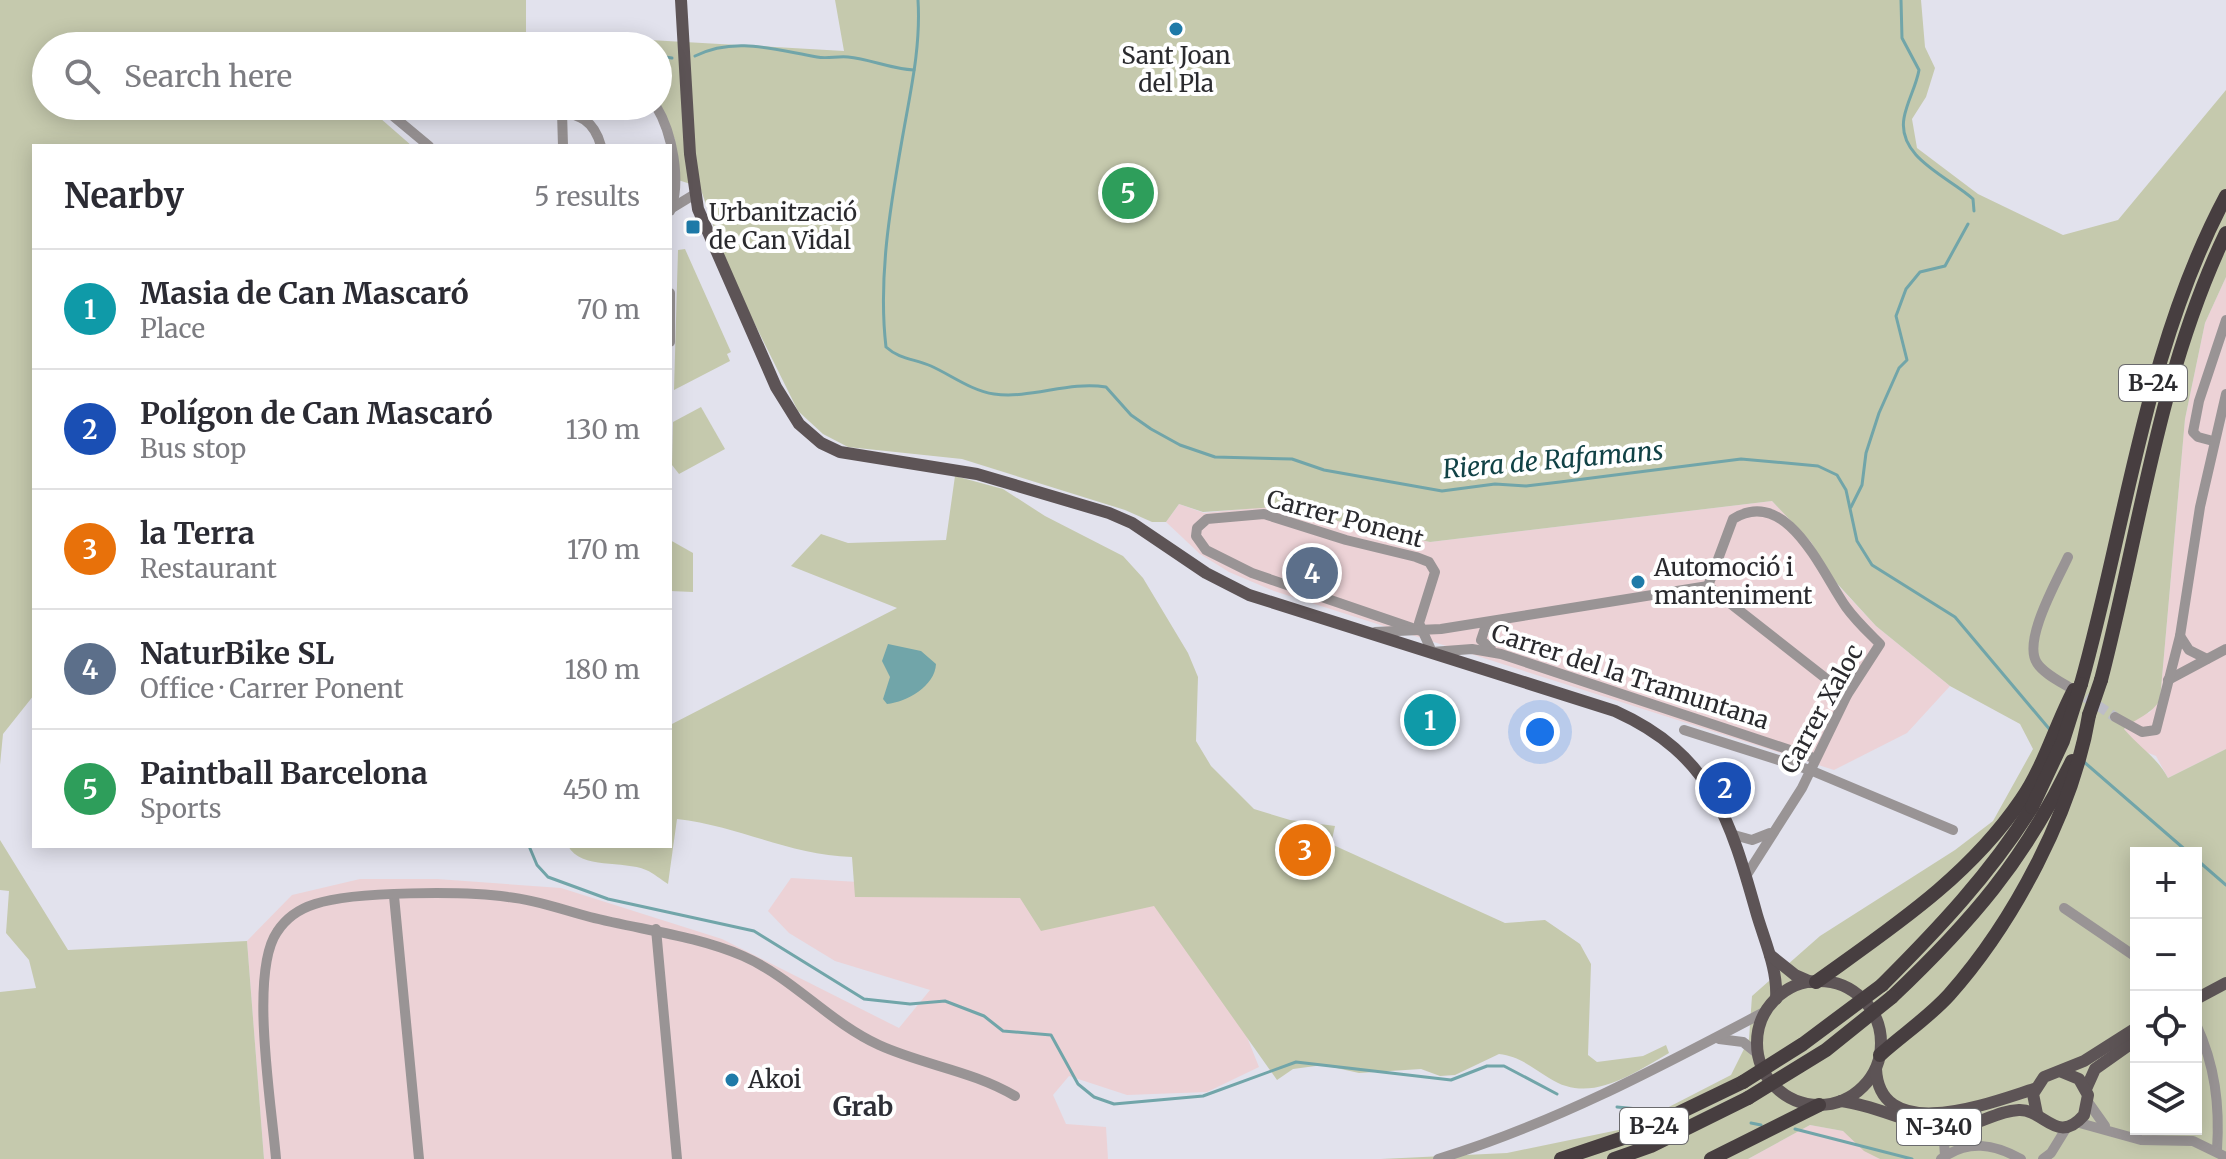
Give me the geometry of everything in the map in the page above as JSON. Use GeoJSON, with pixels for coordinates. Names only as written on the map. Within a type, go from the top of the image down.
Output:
{"type":"FeatureCollection","features":[{"type":"Feature","properties":{"kind":"highway","name":"B-24"},"geometry":{"type":"LineString","coordinates":[[1561,1159],[1635,1134],[1743,1082],[1813,1038],[1882,985],[1970,892],[2063,741],[2160,358],[2196,258],[2226,196]]}},
{"type":"Feature","properties":{"kind":"highway","name":"B-24"},"geometry":{"type":"LineString","coordinates":[[1614,1159],[1694,1126],[1748,1098],[1826,1050],[1892,997],[1956,936],[2047,825],[2101,680],[2166,398],[2189,322],[2226,233]]}},
{"type":"Feature","properties":{"kind":"highway"},"geometry":{"type":"LineString","coordinates":[[1813,982],[1951,881],[2027,803]]}},
{"type":"Feature","properties":{"kind":"highway"},"geometry":{"type":"LineString","coordinates":[[1878,1062],[1929,1015],[1975,963],[2001,926],[2047,825]]}},
{"type":"Feature","properties":{"kind":"highway"},"geometry":{"type":"LineString","coordinates":[[1711,1159],[1819,1105]]}},
{"type":"Feature","properties":{"kind":"main road"},"geometry":{"type":"LineString","coordinates":[[681,0],[694,189],[708,237],[776,387],[799,424],[821,443],[863,457],[977,474],[1109,513],[1132,523],[1238,590],[1639,722],[1670,743],[1701,774],[1722,807],[1734,835],[1770,955],[1776,999]]}},
{"type":"Feature","properties":{"kind":"main road"},"geometry":{"type":"LineString","coordinates":[[1770,955],[1795,975],[1813,982]]}},
{"type":"Feature","properties":{"kind":"main road"},"geometry":{"type":"LineString","coordinates":[[1758,1054],[1759,1027],[1766,1011],[1776,999],[1813,982]]}},
{"type":"Feature","properties":{"kind":"main road","name":"N-340"},"geometry":{"type":"LineString","coordinates":[[1813,982],[1844,987],[1866,1003],[1879,1028],[1878,1084],[1886,1096],[1921,1113],[1964,1112],[2034,1089],[2044,1077],[2062,1072],[2130,1032]]}},
{"type":"Feature","properties":{"kind":"main road"},"geometry":{"type":"LineString","coordinates":[[2202,996],[2221,986]]}},
{"type":"Feature","properties":{"kind":"main road"},"geometry":{"type":"LineString","coordinates":[[2072,1124],[2087,1096],[2095,1069],[2130,1044]]}},
{"type":"Feature","properties":{"kind":"main road","name":"N-340"},"geometry":{"type":"LineString","coordinates":[[1758,1054],[1764,1072],[1783,1094],[1800,1102],[1819,1105],[1841,1101],[1881,1108],[1936,1127],[1963,1127],[2019,1110],[2042,1119],[2072,1124]]}},
{"type":"Feature","properties":{"kind":"main road","name":"N-340"},"geometry":{"type":"LineString","coordinates":[[1841,1101],[1865,1086],[1878,1062]]}},
{"type":"Feature","properties":{"kind":"main road"},"geometry":{"type":"LineString","coordinates":[[2062,1072],[2079,1079],[2087,1096]]}},
{"type":"Feature","properties":{"kind":"main road"},"geometry":{"type":"LineString","coordinates":[[2034,1089],[2033,1101],[2042,1119]]}},
{"type":"Feature","properties":{"kind":"street"},"geometry":{"type":"LineString","coordinates":[[398,120],[427,144]]}},
{"type":"Feature","properties":{"kind":"street"},"geometry":{"type":"LineString","coordinates":[[562,120],[563,144]]}},
{"type":"Feature","properties":{"kind":"street"},"geometry":{"type":"LineString","coordinates":[[586,120],[595,127],[600,144]]}},
{"type":"Feature","properties":{"kind":"street"},"geometry":{"type":"LineString","coordinates":[[661,120],[670,144]]}},
{"type":"Feature","properties":{"kind":"street"},"geometry":{"type":"LineString","coordinates":[[672,150],[672,203]]}},
{"type":"Feature","properties":{"kind":"street"},"geometry":{"type":"LineString","coordinates":[[674,188],[694,189]]}},
{"type":"Feature","properties":{"kind":"street"},"geometry":{"type":"LineString","coordinates":[[672,209],[694,189]]}},
{"type":"Feature","properties":{"kind":"street"},"geometry":{"type":"LineString","coordinates":[[2213,441],[2198,437],[2193,432],[2199,401],[2226,320]]}},
{"type":"Feature","properties":{"kind":"street"},"geometry":{"type":"LineString","coordinates":[[2115,717],[2142,732],[2156,730],[2180,636],[2213,441],[2226,394]]}},
{"type":"Feature","properties":{"kind":"street","name":"Carrer Xaloc"},"geometry":{"type":"LineString","coordinates":[[1708,586],[1733,519],[1752,510],[1782,519],[1810,549],[1854,616],[1880,644],[1847,695],[1810,770],[1746,876]]}},
{"type":"Feature","properties":{"kind":"street","name":"Carrer Ponent"},"geometry":{"type":"LineString","coordinates":[[1264,514],[1429,562],[1435,572],[1419,623],[1421,631],[1252,573],[1206,550],[1196,536],[1197,528],[1207,519],[1264,514]]}},
{"type":"Feature","properties":{"kind":"street"},"geometry":{"type":"LineString","coordinates":[[2068,557],[2037,628],[2033,650],[2038,666],[2077,685]]}},
{"type":"Feature","properties":{"kind":"street"},"geometry":{"type":"LineString","coordinates":[[1708,586],[1847,695]]}},
{"type":"Feature","properties":{"kind":"street","name":"Carrer Ponent"},"geometry":{"type":"LineString","coordinates":[[1367,633],[1421,631],[1487,622],[1708,586]]}},
{"type":"Feature","properties":{"kind":"street"},"geometry":{"type":"LineString","coordinates":[[1487,622],[1481,640],[1501,654]]}},
{"type":"Feature","properties":{"kind":"street"},"geometry":{"type":"LineString","coordinates":[[1421,631],[1432,652]]}},
{"type":"Feature","properties":{"kind":"street"},"geometry":{"type":"LineString","coordinates":[[2180,636],[2189,650],[2207,659]]}},
{"type":"Feature","properties":{"kind":"street","name":"Carrer del la Tramuntana"},"geometry":{"type":"LineString","coordinates":[[1432,652],[1472,649],[1501,654],[1814,758]]}},
{"type":"Feature","properties":{"kind":"street"},"geometry":{"type":"LineString","coordinates":[[2168,680],[2226,649]]}},
{"type":"Feature","properties":{"kind":"street"},"geometry":{"type":"LineString","coordinates":[[1684,730],[1810,770],[1953,830]]}},
{"type":"Feature","properties":{"kind":"street"},"geometry":{"type":"LineString","coordinates":[[1734,835],[1752,840],[1774,829]]}},
{"type":"Feature","properties":{"kind":"street"},"geometry":{"type":"LineString","coordinates":[[394,896],[419,1159]]}},
{"type":"Feature","properties":{"kind":"street"},"geometry":{"type":"LineString","coordinates":[[276,1159],[263,982],[271,944],[282,925],[305,908],[338,899],[507,897],[656,929],[754,962],[857,1034],[904,1055],[987,1082],[1015,1096]]}},
{"type":"Feature","properties":{"kind":"street"},"geometry":{"type":"LineString","coordinates":[[2064,908],[2130,953]]}},
{"type":"Feature","properties":{"kind":"street"},"geometry":{"type":"LineString","coordinates":[[656,929],[677,1159]]}},
{"type":"Feature","properties":{"kind":"street"},"geometry":{"type":"LineString","coordinates":[[1438,1159],[1532,1126],[1717,1039],[1766,1011]]}},
{"type":"Feature","properties":{"kind":"street"},"geometry":{"type":"LineString","coordinates":[[2202,1038],[2212,1062],[2219,1122],[2217,1150]]}},
{"type":"Feature","properties":{"kind":"street"},"geometry":{"type":"LineString","coordinates":[[1717,1039],[1743,1042],[1758,1054]]}},
{"type":"Feature","properties":{"kind":"street"},"geometry":{"type":"LineString","coordinates":[[2087,1096],[2109,1130]]}},
{"type":"Feature","properties":{"kind":"street"},"geometry":{"type":"LineString","coordinates":[[2042,1119],[2055,1146]]}},
{"type":"Feature","properties":{"kind":"street"},"geometry":{"type":"LineString","coordinates":[[2043,1159],[2072,1124],[2109,1130],[2141,1140],[2193,1141],[2226,1157]]}},
{"type":"Feature","properties":{"kind":"street"},"geometry":{"type":"LineString","coordinates":[[1936,1127],[1944,1141],[1943,1157],[1974,1144],[1991,1145],[2021,1159]]}},
{"type":"Feature","properties":{"kind":"shaded area"},"geometry":{"type":"Polygon","coordinates":[[[2226,277],[2226,749],[2168,778],[2156,756],[2141,750],[2124,729],[2141,714],[2149,713],[2160,700],[2185,419],[2205,323],[2226,277]]]}},
{"type":"Feature","properties":{"kind":"shaded area"},"geometry":{"type":"Polygon","coordinates":[[[1772,501],[1811,542],[1832,579],[1876,626],[1950,686],[1907,733],[1834,770],[1274,591],[1229,572],[1200,554],[1166,522],[1179,504],[1204,513],[1274,506],[1430,542],[1772,501]]]}},
{"type":"Feature","properties":{"kind":"shaded area"},"geometry":{"type":"Polygon","coordinates":[[[791,878],[1164,900],[1233,1002],[1259,1067],[1207,1092],[1127,1095],[1069,1076],[1053,1095],[1066,1124],[1106,1127],[1108,1159],[264,1159],[247,941],[292,895],[360,879],[437,879],[561,888],[722,939],[899,1028],[930,990],[835,961],[789,933],[768,911],[791,878]]]}},
{"type":"Feature","properties":{"kind":"shaded area"},"geometry":{"type":"Polygon","coordinates":[[[1810,1125],[1843,1131],[1880,1159],[1748,1159],[1810,1125]]]}},
{"type":"Feature","properties":{"kind":"green space"},"geometry":{"type":"Polygon","coordinates":[[[0,0],[526,0],[526,32],[32,32],[32,120],[382,120],[410,144],[32,144],[32,698],[3,734],[0,765],[0,0]]]}},
{"type":"Feature","properties":{"kind":"green space"},"geometry":{"type":"Polygon","coordinates":[[[835,0],[1921,0],[1925,47],[1935,68],[1926,97],[1912,119],[1917,148],[1978,194],[2063,235],[2118,220],[2226,90],[2226,277],[2205,323],[2185,419],[2160,700],[2153,709],[2124,729],[2168,778],[2226,749],[2226,1159],[1880,1159],[1864,1151],[1843,1131],[1810,1125],[1748,1159],[1381,1159],[1507,1153],[1628,1128],[1731,1075],[1749,1039],[1752,996],[1820,936],[1955,850],[1993,821],[2033,749],[2020,724],[1950,686],[1876,626],[1832,578],[1811,542],[1772,501],[1430,542],[1276,507],[1203,512],[1179,504],[1166,522],[1152,522],[1125,510],[962,459],[848,447],[823,434],[798,411],[729,272],[700,187],[678,180],[675,140],[666,120],[672,120],[672,41],[844,51],[835,0]]]}},
{"type":"Feature","properties":{"kind":"green space"},"geometry":{"type":"Polygon","coordinates":[[[685,249],[731,352],[727,354],[730,361],[674,390],[678,250],[685,249]]]}},
{"type":"Feature","properties":{"kind":"green space"},"geometry":{"type":"Polygon","coordinates":[[[701,407],[725,449],[679,474],[672,465],[673,422],[701,407]]]}},
{"type":"Feature","properties":{"kind":"green space"},"geometry":{"type":"Polygon","coordinates":[[[955,476],[1003,489],[1045,516],[1123,556],[1143,578],[1188,653],[1198,677],[1196,741],[1211,766],[1254,809],[1290,820],[1335,826],[1331,844],[1505,923],[1545,920],[1580,944],[1591,964],[1588,1055],[1597,1062],[1643,1056],[1666,1045],[1669,1053],[1626,1077],[1595,1087],[1564,1086],[1519,1060],[1499,1054],[1455,1075],[1440,1076],[1421,1069],[1359,1073],[1323,1065],[1293,1069],[1277,1080],[1154,906],[1041,931],[1020,898],[855,897],[852,857],[807,851],[677,819],[668,884],[637,867],[593,862],[574,854],[570,848],[672,848],[672,724],[897,608],[791,566],[821,534],[848,543],[946,540],[955,476]]]}},
{"type":"Feature","properties":{"kind":"green space"},"geometry":{"type":"Polygon","coordinates":[[[672,541],[693,553],[693,592],[672,591],[672,541]]]}},
{"type":"Feature","properties":{"kind":"green space"},"geometry":{"type":"Polygon","coordinates":[[[0,840],[68,950],[247,941],[264,1159],[0,1159],[0,992],[36,988],[29,960],[6,933],[9,891],[0,890],[0,840]]]}},
{"type":"Feature","properties":{"kind":"water"},"geometry":{"type":"Polygon","coordinates":[[[888,644],[921,651],[936,664],[931,679],[919,692],[887,704],[883,699],[890,677],[882,661],[888,644]]]}},
{"type":"Feature","properties":{"kind":"waterway","name":"Riera de Rafamans"},"geometry":{"type":"LineString","coordinates":[[918,0],[916,53],[886,244],[884,321],[886,347],[891,351],[931,366],[978,390],[994,394],[1022,394],[1078,386],[1106,387],[1131,415],[1151,429],[1180,445],[1215,457],[1292,459],[1324,470],[1442,491],[1495,484],[1526,486],[1741,459],[1818,466],[1837,475],[1846,490],[1857,541],[1872,565],[1955,617],[2051,731]]}},
{"type":"Feature","properties":{"kind":"waterway"},"geometry":{"type":"LineString","coordinates":[[1901,0],[1902,38],[1919,70],[1904,118],[1908,144],[1927,165],[1973,199],[1974,211]]}},
{"type":"Feature","properties":{"kind":"waterway"},"geometry":{"type":"LineString","coordinates":[[695,56],[725,47],[755,46],[821,58],[856,58],[914,70]]}},
{"type":"Feature","properties":{"kind":"waterway"},"geometry":{"type":"LineString","coordinates":[[1851,507],[1862,485],[1866,453],[1879,413],[1899,368],[1907,360],[1896,316],[1906,289],[1920,272],[1945,266],[1968,224]]}},
{"type":"Feature","properties":{"kind":"waterway","name":"Riera de Rafamans"},"geometry":{"type":"LineString","coordinates":[[2083,761],[2182,847]]}},
{"type":"Feature","properties":{"kind":"waterway"},"geometry":{"type":"LineString","coordinates":[[530,848],[537,865],[548,877],[608,899],[754,931],[864,999],[910,1004],[945,1001],[984,1016],[1003,1031],[1051,1035],[1078,1084],[1094,1097],[1114,1104],[1203,1096],[1296,1062],[1451,1080],[1487,1066],[1504,1066],[1557,1094]]}},
{"type":"Feature","properties":{"kind":"waterway","name":"Riera de Rafamans"},"geometry":{"type":"LineString","coordinates":[[2202,864],[2226,885]]}},
{"type":"Feature","properties":{"kind":"waterway"},"geometry":{"type":"LineString","coordinates":[[1617,1107],[1638,1109]]}},
{"type":"Feature","properties":{"kind":"waterway"},"geometry":{"type":"LineString","coordinates":[[1751,1123],[1761,1125]]}},
{"type":"Feature","properties":{"kind":"waterway"},"geometry":{"type":"LineString","coordinates":[[1795,1129],[1912,1159]]}},
{"type":"Feature","properties":{"kind":"tunnel"},"geometry":{"type":"LineString","coordinates":[[2073,689],[2115,717]]}},
{"type":"Feature","properties":{"kind":"place","name":"Sant Joan del Pla"},"geometry":{"type":"Point","coordinates":[1176,29]}},
{"type":"Feature","properties":{"kind":"place","name":"Paintball Barcelona"},"geometry":{"type":"Point","coordinates":[1128,193]}},
{"type":"Feature","properties":{"kind":"place","name":"Urbanització de Can Vidal"},"geometry":{"type":"Point","coordinates":[693,227]}},
{"type":"Feature","properties":{"kind":"place","name":"NaturBike SL"},"geometry":{"type":"Point","coordinates":[1312,573]}},
{"type":"Feature","properties":{"kind":"place","name":"Automoció i manteniment"},"geometry":{"type":"Point","coordinates":[1638,582]}},
{"type":"Feature","properties":{"kind":"place","name":"Masia de Can Mascaró"},"geometry":{"type":"Point","coordinates":[1430,720]}},
{"type":"Feature","properties":{"kind":"place","name":"Polígon de Can Mascaró"},"geometry":{"type":"Point","coordinates":[1725,788]}},
{"type":"Feature","properties":{"kind":"place","name":"la Terra"},"geometry":{"type":"Point","coordinates":[1305,850]}},
{"type":"Feature","properties":{"kind":"place","name":"Akoi"},"geometry":{"type":"Point","coordinates":[732,1080]}},
{"type":"Feature","properties":{"kind":"district","name":"Grab"},"geometry":{"type":"Point","coordinates":[863,1107]}}]}
